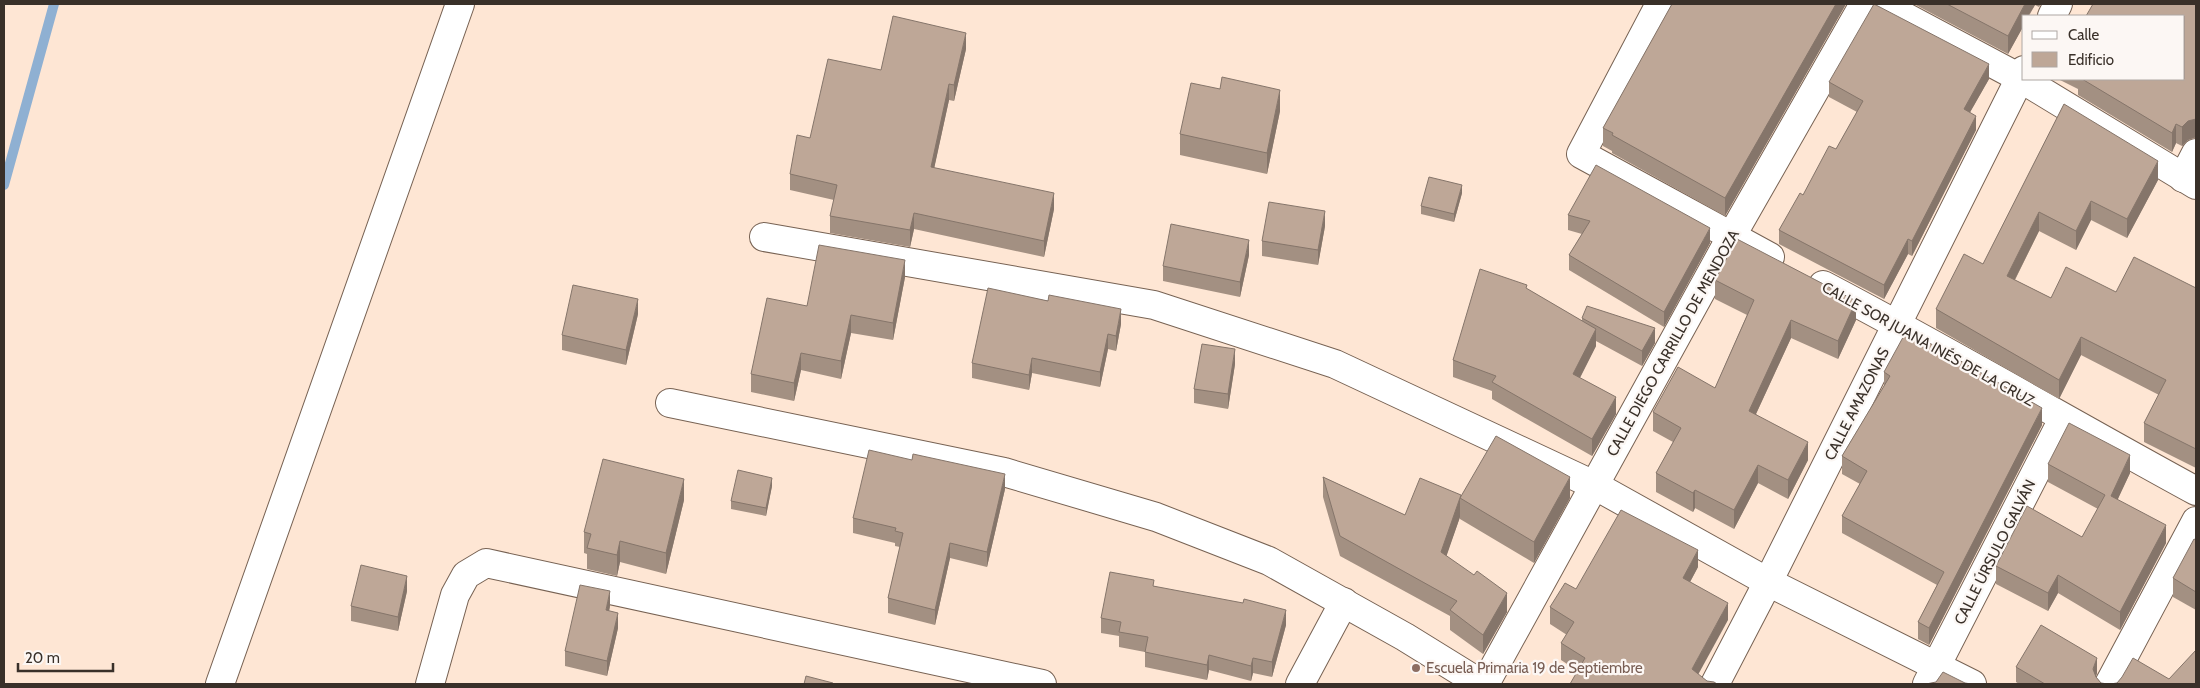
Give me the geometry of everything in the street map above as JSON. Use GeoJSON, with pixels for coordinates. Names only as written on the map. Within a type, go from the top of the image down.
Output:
{"type":"FeatureCollection","features":[{"type":"Feature","properties":{"kind":"street"},"geometry":{"type":"LineString","coordinates":[[220,684],[460,4]]}},
{"type":"Feature","properties":{"kind":"street","name":"CALLE SOR JUANA INÉS DE LA CRUZ"},"geometry":{"type":"LineString","coordinates":[[1660,4],[1581,154],[1731,237],[1897,324],[2063,419],[2196,491]]}},
{"type":"Feature","properties":{"kind":"street","name":"CALLE DIEGO CARRILLO DE MENDOZA"},"geometry":{"type":"LineString","coordinates":[[1485,684],[1731,237],[1864,4]]}},
{"type":"Feature","properties":{"kind":"street"},"geometry":{"type":"LineString","coordinates":[[1881,4],[2022,74]]}},
{"type":"Feature","properties":{"kind":"street","name":"CALLE AMAZONAS"},"geometry":{"type":"LineString","coordinates":[[1714,684],[1768,582],[2022,74]]}},
{"type":"Feature","properties":{"kind":"street"},"geometry":{"type":"LineString","coordinates":[[2031,80],[2190,182],[2196,153]]}},
{"type":"Feature","properties":{"kind":"street"},"geometry":{"type":"LineString","coordinates":[[764,237],[1154,304],[1335,364],[1594,485],[1932,676],[1972,684]]}},
{"type":"Feature","properties":{"kind":"street"},"geometry":{"type":"LineString","coordinates":[[670,403],[1004,472],[1156,517],[1269,560],[1405,637],[1481,684]]}},
{"type":"Feature","properties":{"kind":"street","name":"CALLE ÚRSULO GALVÁN"},"geometry":{"type":"LineString","coordinates":[[1932,676],[2063,419]]}},
{"type":"Feature","properties":{"kind":"street"},"geometry":{"type":"LineString","coordinates":[[2109,684],[2196,521]]}},
{"type":"Feature","properties":{"kind":"street"},"geometry":{"type":"LineString","coordinates":[[430,684],[455,595],[466,575],[486,563],[1042,684]]}},
{"type":"Feature","properties":{"kind":"street"},"geometry":{"type":"LineString","coordinates":[[1300,684],[1344,602]]}},
{"type":"Feature","properties":{"kind":"building"},"geometry":{"type":"Polygon","coordinates":[[[1672,4],[1836,4],[1725,198],[1612,135],[1613,133],[1603,128],[1672,4]]]}},
{"type":"Feature","properties":{"kind":"building"},"geometry":{"type":"Polygon","coordinates":[[[1874,4],[1989,64],[1964,109],[1976,116],[1912,241],[1908,239],[1884,285],[1779,230],[1800,193],[1803,195],[1829,146],[1836,149],[1863,101],[1829,82],[1874,4]]]}},
{"type":"Feature","properties":{"kind":"building"},"geometry":{"type":"Polygon","coordinates":[[[1947,4],[2025,4],[2008,36],[1947,4]]]}},
{"type":"Feature","properties":{"kind":"building"},"geometry":{"type":"Polygon","coordinates":[[[2093,4],[2196,4],[2196,119],[2188,121],[2182,127],[2176,124],[2172,133],[2084,80],[2185,80],[2185,15],[2087,15],[2093,4]]]}},
{"type":"Feature","properties":{"kind":"building"},"geometry":{"type":"Polygon","coordinates":[[[893,16],[966,33],[954,85],[949,84],[931,167],[1054,193],[1044,241],[914,213],[910,230],[830,216],[837,185],[790,174],[797,135],[810,138],[828,59],[881,70],[893,16]]]}},
{"type":"Feature","properties":{"kind":"building"},"geometry":{"type":"Polygon","coordinates":[[[1222,77],[1280,90],[1267,153],[1180,134],[1191,83],[1220,89],[1222,77]]]}},
{"type":"Feature","properties":{"kind":"building"},"geometry":{"type":"Polygon","coordinates":[[[2064,104],[2158,161],[2127,219],[2091,201],[2076,231],[2039,212],[2007,276],[2051,298],[2066,267],[2116,292],[2134,257],[2196,288],[2196,449],[2144,423],[2166,380],[2081,337],[2059,380],[1936,309],[1964,254],[1983,264],[2064,104]]]}},
{"type":"Feature","properties":{"kind":"building"},"geometry":{"type":"Polygon","coordinates":[[[1596,165],[1710,228],[1664,312],[1569,255],[1590,221],[1568,215],[1596,165]]]}},
{"type":"Feature","properties":{"kind":"building"},"geometry":{"type":"Polygon","coordinates":[[[1429,177],[1462,185],[1454,214],[1421,206],[1429,177]]]}},
{"type":"Feature","properties":{"kind":"building"},"geometry":{"type":"Polygon","coordinates":[[[1269,202],[1325,211],[1318,250],[1262,241],[1269,202]]]}},
{"type":"Feature","properties":{"kind":"building"},"geometry":{"type":"Polygon","coordinates":[[[1171,224],[1249,240],[1240,282],[1163,266],[1171,224]]]}},
{"type":"Feature","properties":{"kind":"building"},"geometry":{"type":"Polygon","coordinates":[[[1737,239],[1856,301],[1838,341],[1791,320],[1749,411],[1808,442],[1788,480],[1758,465],[1734,510],[1695,490],[1693,493],[1656,473],[1681,428],[1653,412],[1678,367],[1715,388],[1754,300],[1715,280],[1737,239]]]}},
{"type":"Feature","properties":{"kind":"building"},"geometry":{"type":"Polygon","coordinates":[[[819,245],[905,260],[893,323],[851,315],[841,361],[801,353],[794,383],[751,374],[767,298],[807,306],[819,245]]]}},
{"type":"Feature","properties":{"kind":"building"},"geometry":{"type":"Polygon","coordinates":[[[1480,269],[1527,285],[1526,288],[1596,329],[1573,374],[1616,397],[1592,439],[1492,382],[1496,376],[1453,360],[1480,269]]]}},
{"type":"Feature","properties":{"kind":"building"},"geometry":{"type":"Polygon","coordinates":[[[573,285],[638,299],[626,350],[562,335],[573,285]]]}},
{"type":"Feature","properties":{"kind":"building"},"geometry":{"type":"Polygon","coordinates":[[[988,288],[1048,301],[1049,295],[1121,309],[1116,336],[1108,334],[1100,372],[1032,358],[1029,375],[972,363],[988,288]]]}},
{"type":"Feature","properties":{"kind":"building"},"geometry":{"type":"Polygon","coordinates":[[[1587,306],[1655,328],[1642,351],[1582,318],[1587,306]]]}},
{"type":"Feature","properties":{"kind":"building"},"geometry":{"type":"Polygon","coordinates":[[[1907,330],[2042,408],[1929,628],[1918,622],[1944,572],[1842,516],[1867,471],[1842,456],[1890,376],[1884,372],[1907,330]]]}},
{"type":"Feature","properties":{"kind":"building"},"geometry":{"type":"Polygon","coordinates":[[[1202,344],[1235,349],[1228,394],[1194,389],[1202,344]]]}},
{"type":"Feature","properties":{"kind":"building"},"geometry":{"type":"Polygon","coordinates":[[[2069,423],[2130,455],[2111,496],[2166,525],[2120,612],[2058,575],[2048,593],[1996,566],[2027,506],[2082,537],[2105,495],[2048,464],[2069,423]]]}},
{"type":"Feature","properties":{"kind":"building"},"geometry":{"type":"Polygon","coordinates":[[[1496,436],[1570,477],[1534,542],[1460,498],[1496,436]]]}},
{"type":"Feature","properties":{"kind":"building"},"geometry":{"type":"Polygon","coordinates":[[[869,450],[912,460],[913,454],[1005,474],[987,552],[950,543],[935,610],[888,598],[903,533],[895,531],[896,528],[853,518],[869,450]]]}},
{"type":"Feature","properties":{"kind":"building"},"geometry":{"type":"Polygon","coordinates":[[[603,459],[684,479],[666,553],[620,541],[617,555],[587,548],[591,534],[584,532],[603,459]]]}},
{"type":"Feature","properties":{"kind":"building"},"geometry":{"type":"Polygon","coordinates":[[[738,470],[772,478],[766,508],[731,501],[738,470]]]}},
{"type":"Feature","properties":{"kind":"building"},"geometry":{"type":"Polygon","coordinates":[[[1323,477],[1405,515],[1420,478],[1461,495],[1441,552],[1474,575],[1477,571],[1507,593],[1483,635],[1450,610],[1457,601],[1340,536],[1323,477]]]}},
{"type":"Feature","properties":{"kind":"building"},"geometry":{"type":"Polygon","coordinates":[[[1621,510],[1698,550],[1683,578],[1728,603],[1692,669],[1707,681],[1717,684],[1570,684],[1585,658],[1561,643],[1574,622],[1550,607],[1565,583],[1576,589],[1621,510]]]}},
{"type":"Feature","properties":{"kind":"building"},"geometry":{"type":"Polygon","coordinates":[[[2194,539],[2196,540],[2196,592],[2173,578],[2194,539]]]}},
{"type":"Feature","properties":{"kind":"building"},"geometry":{"type":"Polygon","coordinates":[[[361,565],[407,576],[398,617],[351,606],[361,565]]]}},
{"type":"Feature","properties":{"kind":"building"},"geometry":{"type":"Polygon","coordinates":[[[1110,572],[1154,580],[1153,586],[1243,603],[1244,599],[1286,610],[1272,662],[1253,658],[1251,666],[1209,655],[1207,665],[1145,652],[1148,637],[1119,632],[1121,622],[1101,618],[1110,572]]]}},
{"type":"Feature","properties":{"kind":"building"},"geometry":{"type":"Polygon","coordinates":[[[580,585],[610,591],[606,610],[618,613],[607,661],[565,651],[580,585]]]}},
{"type":"Feature","properties":{"kind":"building"},"geometry":{"type":"Polygon","coordinates":[[[2041,625],[2097,658],[2093,669],[2096,677],[2101,683],[2108,684],[2045,684],[2016,667],[2041,625]]]}},
{"type":"Feature","properties":{"kind":"building"},"geometry":{"type":"Polygon","coordinates":[[[2196,650],[2196,684],[2110,684],[2117,683],[2133,658],[2169,679],[2196,650]]]}},
{"type":"Feature","properties":{"kind":"building"},"geometry":{"type":"Polygon","coordinates":[[[1943,672],[1971,684],[1926,684],[1936,682],[1943,672]]]}},
{"type":"Feature","properties":{"kind":"building"},"geometry":{"type":"Polygon","coordinates":[[[806,676],[833,683],[833,684],[804,684],[806,676]]]}},
{"type":"Feature","properties":{"kind":"waterway"},"geometry":{"type":"LineString","coordinates":[[4,185],[54,4]]}},
{"type":"Feature","properties":{"kind":"place","name":"Escuela Primaria 19 de Septiembre"},"geometry":{"type":"Point","coordinates":[1416,668]}}]}
